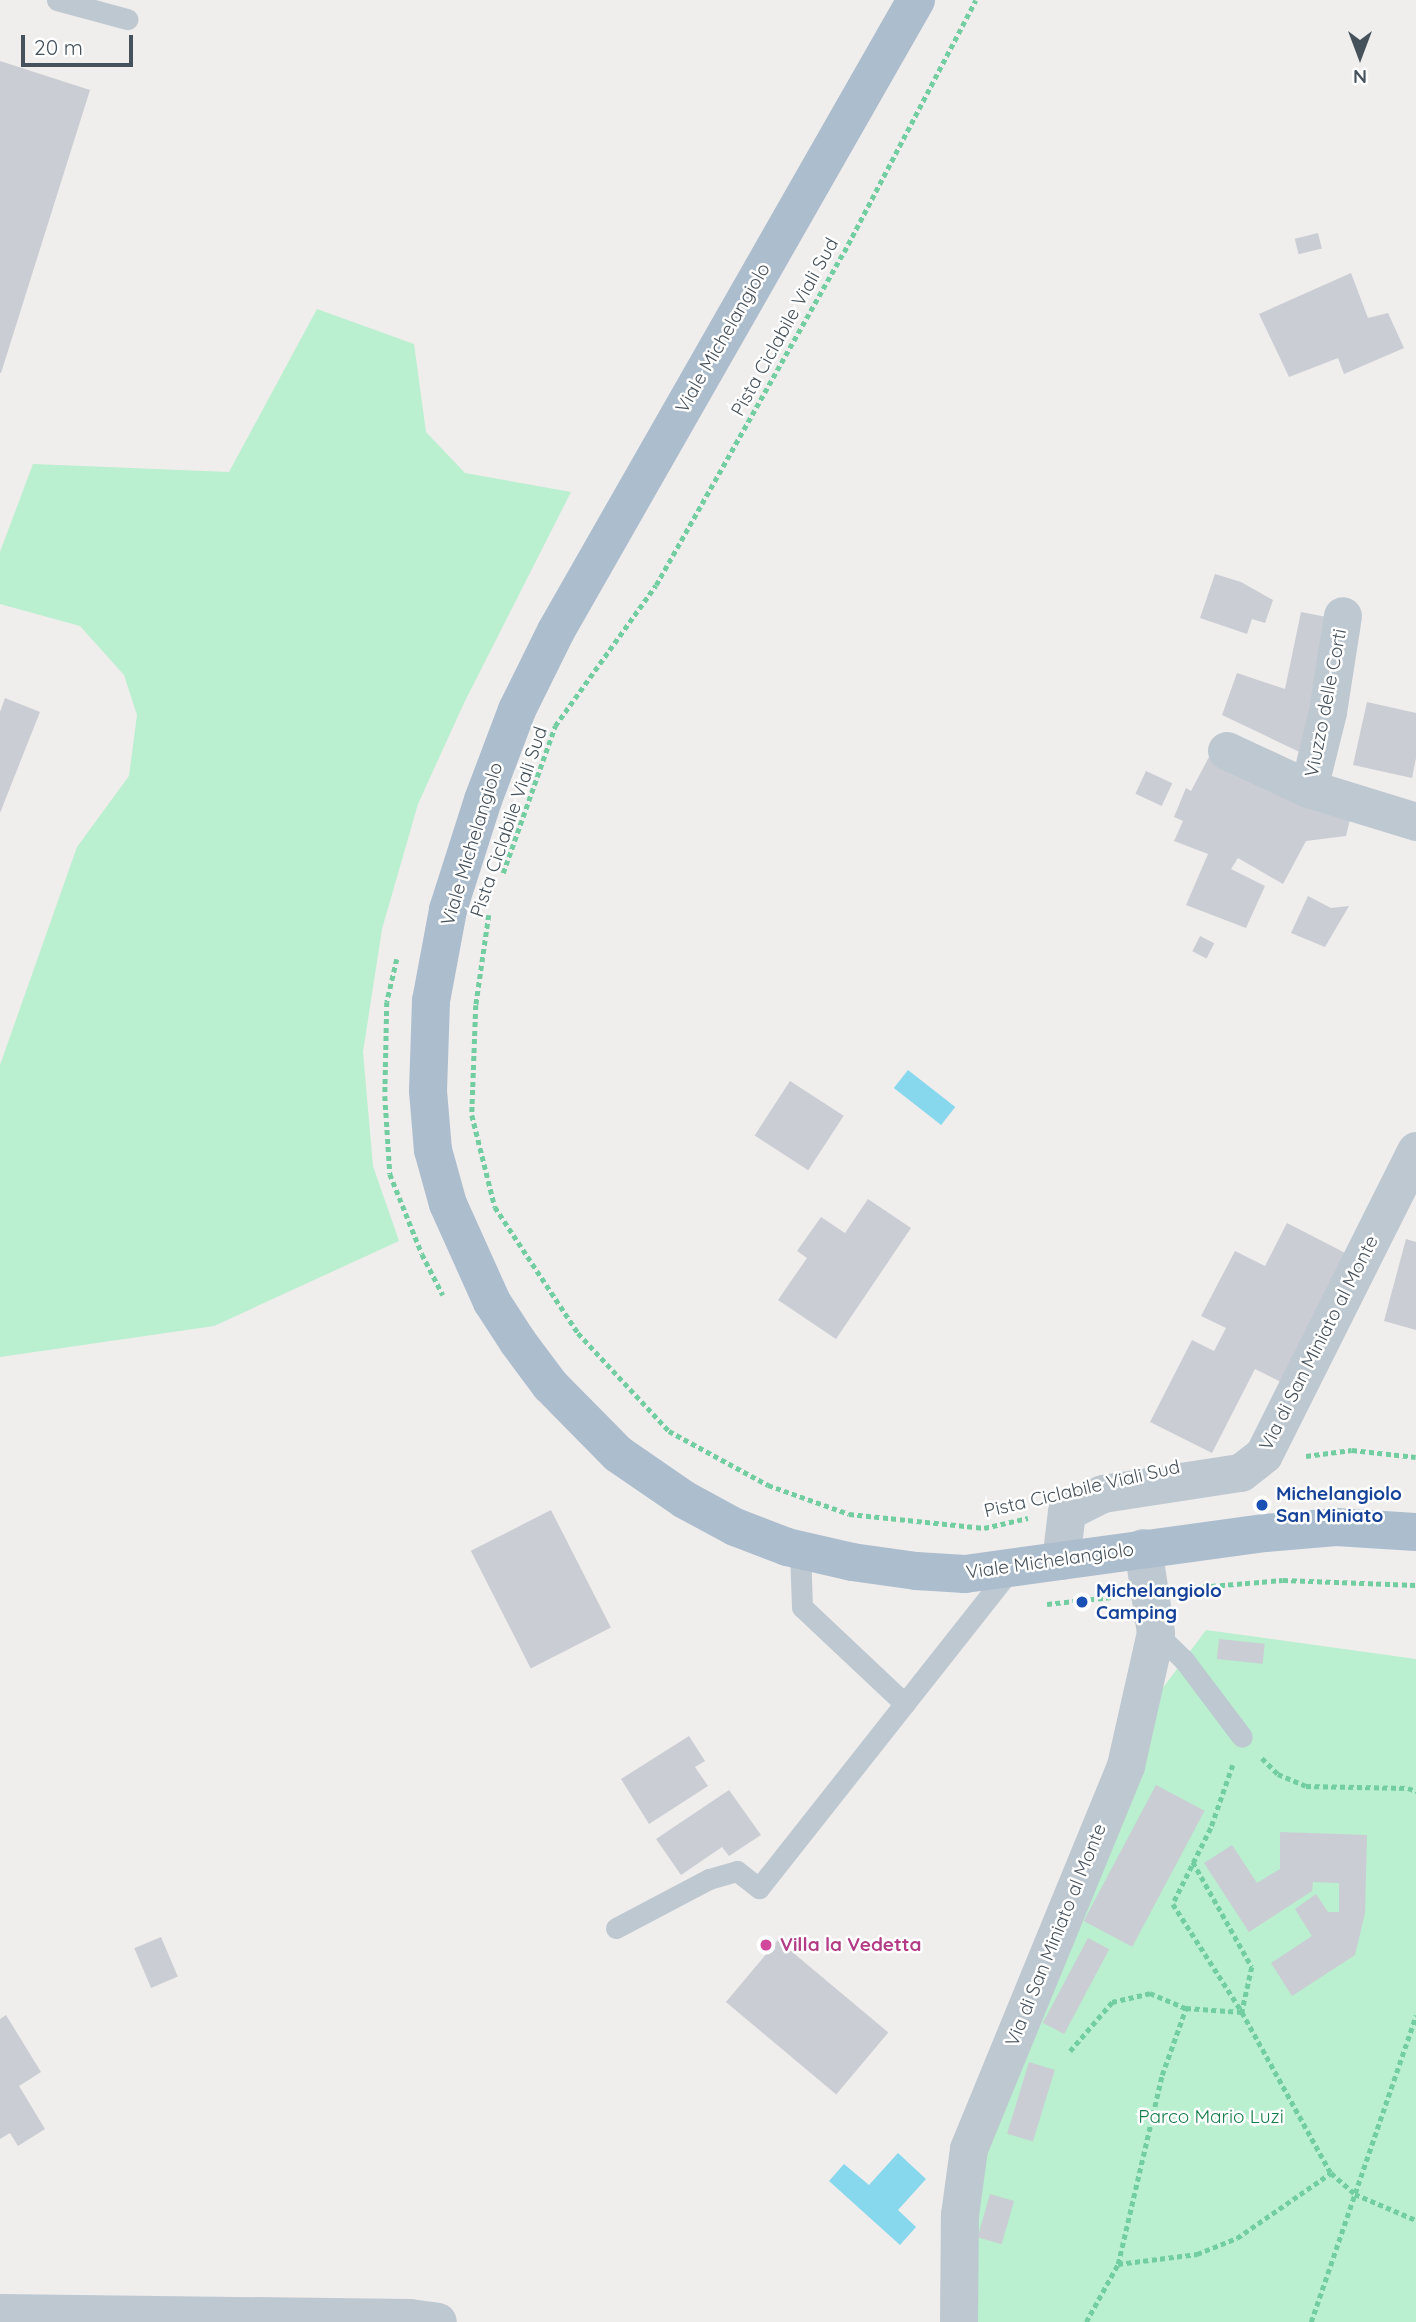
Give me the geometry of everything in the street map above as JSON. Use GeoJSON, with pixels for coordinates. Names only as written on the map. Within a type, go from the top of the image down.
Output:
{"type":"FeatureCollection","features":[{"type":"Feature","properties":{"kind":"main road","name":"Viale Michelangiolo"},"geometry":{"type":"LineString","coordinates":[[916,0],[556,631],[517,710],[483,800],[448,910],[428,1042],[433,1150],[448,1203],[492,1301],[518,1342],[550,1385],[618,1454],[685,1500],[735,1527],[800,1550],[916,1571],[965,1574],[1143,1548],[1336,1527],[1416,1532]]}},
{"type":"Feature","properties":{"kind":"street","name":"Viuzzo delle Corti"},"geometry":{"type":"LineString","coordinates":[[1309,789],[1328,712],[1343,616]]}},
{"type":"Feature","properties":{"kind":"street","name":"Viuzzo delle Corti"},"geometry":{"type":"LineString","coordinates":[[1227,751],[1309,789],[1416,822]]}},
{"type":"Feature","properties":{"kind":"street","name":"Via di San Miniato al Monte"},"geometry":{"type":"LineString","coordinates":[[1081,1505],[1103,1494],[1217,1479],[1241,1473],[1264,1455],[1416,1151]]}},
{"type":"Feature","properties":{"kind":"street"},"geometry":{"type":"LineString","coordinates":[[1061,1561],[1067,1512],[1081,1505]]}},
{"type":"Feature","properties":{"kind":"street","name":"Via di San Miniato al Monte"},"geometry":{"type":"LineString","coordinates":[[959,2322],[960,2216],[968,2149],[1126,1766],[1156,1633],[1143,1548]]}},
{"type":"Feature","properties":{"kind":"street"},"geometry":{"type":"LineString","coordinates":[[0,2313],[410,2318],[438,2322]]}},
{"type":"Feature","properties":{"kind":"lane"},"geometry":{"type":"LineString","coordinates":[[57,0],[127,19]]}},
{"type":"Feature","properties":{"kind":"lane"},"geometry":{"type":"LineString","coordinates":[[800,1550],[802,1607],[905,1704]]}},
{"type":"Feature","properties":{"kind":"lane"},"geometry":{"type":"LineString","coordinates":[[616,1928],[709,1879],[737,1871],[759,1888],[1012,1568]]}},
{"type":"Feature","properties":{"kind":"lane"},"geometry":{"type":"LineString","coordinates":[[1156,1633],[1184,1660],[1242,1737]]}},
{"type":"Feature","properties":{"kind":"path","name":"Pista Ciclabile Viali Sud"},"geometry":{"type":"LineString","coordinates":[[499,885],[555,726],[656,585],[844,252],[976,0]]}},
{"type":"Feature","properties":{"kind":"path","name":"Pista Ciclabile Viali Sud"},"geometry":{"type":"LineString","coordinates":[[490,911],[476,1004],[472,1115],[495,1207],[578,1333],[669,1431],[768,1485],[849,1514],[984,1528],[1081,1505]]}},
{"type":"Feature","properties":{"kind":"path"},"geometry":{"type":"LineString","coordinates":[[399,948],[387,1002],[385,1096],[390,1174],[422,1254],[446,1300]]}},
{"type":"Feature","properties":{"kind":"path"},"geometry":{"type":"LineString","coordinates":[[1253,1463],[1352,1450],[1416,1457]]}},
{"type":"Feature","properties":{"kind":"path"},"geometry":{"type":"LineString","coordinates":[[1043,1604],[1283,1580],[1416,1585]]}},
{"type":"Feature","properties":{"kind":"path"},"geometry":{"type":"LineString","coordinates":[[1416,1791],[1408,1788],[1306,1786],[1278,1774],[1242,1737],[1211,1828],[1172,1904],[1242,2012],[1331,2173],[1355,2194],[1416,2220]]}},
{"type":"Feature","properties":{"kind":"path"},"geometry":{"type":"LineString","coordinates":[[1192,1861],[1252,1968],[1242,2012]]}},
{"type":"Feature","properties":{"kind":"path"},"geometry":{"type":"LineString","coordinates":[[1070,2051],[1112,2002],[1150,1993],[1186,2008],[1242,2012]]}},
{"type":"Feature","properties":{"kind":"path"},"geometry":{"type":"LineString","coordinates":[[1086,2322],[1118,2264],[1162,2075],[1186,2008]]}},
{"type":"Feature","properties":{"kind":"path"},"geometry":{"type":"LineString","coordinates":[[1311,2322],[1416,2015]]}},
{"type":"Feature","properties":{"kind":"path"},"geometry":{"type":"LineString","coordinates":[[1118,2264],[1197,2254],[1237,2238],[1331,2173]]}},
{"type":"Feature","properties":{"kind":"green space"},"geometry":{"type":"Polygon","coordinates":[[[317,309],[414,344],[426,432],[465,473],[571,492],[464,703],[418,804],[382,929],[363,1052],[373,1166],[399,1241],[214,1326],[0,1357],[0,1065],[77,847],[129,776],[137,715],[124,675],[80,626],[0,604],[0,552],[33,464],[229,472],[317,309]]]}},
{"type":"Feature","properties":{"kind":"green space","name":"Parco Mario Luzi"},"geometry":{"type":"Polygon","coordinates":[[[1206,1630],[1416,1659],[1416,2322],[974,2322],[979,2152],[1159,1693],[1206,1630]]]}},
{"type":"Feature","properties":{"kind":"water"},"geometry":{"type":"Polygon","coordinates":[[[908,1070],[955,1107],[941,1125],[894,1088],[908,1070]]]}},
{"type":"Feature","properties":{"kind":"water"},"geometry":{"type":"Polygon","coordinates":[[[898,2153],[926,2179],[898,2210],[916,2227],[900,2245],[829,2181],[844,2164],[869,2185],[898,2153]]]}},
{"type":"Feature","properties":{"kind":"building"},"geometry":{"type":"Polygon","coordinates":[[[0,61],[90,90],[1,373],[0,373],[0,61]]]}},
{"type":"Feature","properties":{"kind":"building"},"geometry":{"type":"Polygon","coordinates":[[[1318,233],[1322,249],[1299,254],[1295,239],[1318,233]]]}},
{"type":"Feature","properties":{"kind":"building"},"geometry":{"type":"Polygon","coordinates":[[[1351,273],[1368,318],[1388,313],[1404,348],[1344,374],[1338,358],[1289,377],[1259,314],[1351,273]]]}},
{"type":"Feature","properties":{"kind":"building"},"geometry":{"type":"Polygon","coordinates":[[[1215,574],[1241,582],[1273,600],[1265,623],[1252,619],[1247,634],[1200,618],[1215,574]]]}},
{"type":"Feature","properties":{"kind":"building"},"geometry":{"type":"Polygon","coordinates":[[[1301,612],[1337,619],[1308,756],[1222,715],[1237,673],[1285,689],[1301,612]]]}},
{"type":"Feature","properties":{"kind":"building"},"geometry":{"type":"Polygon","coordinates":[[[5,698],[40,712],[0,813],[0,712],[5,698]]]}},
{"type":"Feature","properties":{"kind":"building"},"geometry":{"type":"Polygon","coordinates":[[[1367,702],[1416,713],[1416,758],[1412,778],[1353,765],[1367,702]]]}},
{"type":"Feature","properties":{"kind":"building"},"geometry":{"type":"Polygon","coordinates":[[[1210,755],[1351,815],[1346,836],[1306,841],[1283,884],[1238,858],[1231,869],[1265,886],[1246,928],[1186,905],[1208,854],[1174,841],[1183,821],[1174,817],[1186,788],[1191,791],[1210,755]]]}},
{"type":"Feature","properties":{"kind":"building"},"geometry":{"type":"Polygon","coordinates":[[[1146,771],[1172,783],[1162,806],[1135,794],[1146,771]]]}},
{"type":"Feature","properties":{"kind":"building"},"geometry":{"type":"Polygon","coordinates":[[[1308,896],[1331,908],[1349,906],[1325,947],[1291,933],[1308,896]]]}},
{"type":"Feature","properties":{"kind":"building"},"geometry":{"type":"Polygon","coordinates":[[[1200,936],[1214,943],[1207,958],[1192,951],[1200,936]]]}},
{"type":"Feature","properties":{"kind":"building"},"geometry":{"type":"Polygon","coordinates":[[[790,1081],[844,1116],[808,1170],[755,1136],[790,1081]]]}},
{"type":"Feature","properties":{"kind":"building"},"geometry":{"type":"Polygon","coordinates":[[[868,1199],[911,1228],[836,1339],[778,1300],[807,1258],[797,1251],[821,1217],[845,1233],[868,1199]]]}},
{"type":"Feature","properties":{"kind":"building"},"geometry":{"type":"Polygon","coordinates":[[[1287,1223],[1355,1258],[1289,1386],[1255,1369],[1212,1453],[1150,1422],[1192,1340],[1214,1351],[1226,1328],[1201,1316],[1235,1251],[1265,1266],[1287,1223]]]}},
{"type":"Feature","properties":{"kind":"building"},"geometry":{"type":"Polygon","coordinates":[[[1406,1239],[1416,1242],[1416,1330],[1384,1321],[1406,1239]]]}},
{"type":"Feature","properties":{"kind":"building"},"geometry":{"type":"Polygon","coordinates":[[[551,1510],[611,1628],[531,1668],[471,1551],[551,1510]]]}},
{"type":"Feature","properties":{"kind":"building"},"geometry":{"type":"Polygon","coordinates":[[[1219,1639],[1265,1644],[1263,1664],[1217,1659],[1219,1639]]]}},
{"type":"Feature","properties":{"kind":"building"},"geometry":{"type":"Polygon","coordinates":[[[689,1736],[705,1761],[695,1767],[708,1786],[649,1824],[621,1779],[689,1736]]]}},
{"type":"Feature","properties":{"kind":"building"},"geometry":{"type":"Polygon","coordinates":[[[1156,1785],[1205,1811],[1132,1947],[1084,1921],[1156,1785]]]}},
{"type":"Feature","properties":{"kind":"building"},"geometry":{"type":"Polygon","coordinates":[[[729,1790],[761,1835],[729,1856],[722,1847],[681,1875],[656,1839],[729,1790]]]}},
{"type":"Feature","properties":{"kind":"building"},"geometry":{"type":"Polygon","coordinates":[[[1280,1832],[1367,1835],[1365,1913],[1355,1955],[1292,1996],[1271,1963],[1312,1936],[1295,1909],[1316,1894],[1328,1912],[1339,1912],[1339,1883],[1313,1882],[1312,1891],[1249,1932],[1204,1863],[1232,1845],[1257,1883],[1280,1869],[1280,1832]]]}},
{"type":"Feature","properties":{"kind":"building"},"geometry":{"type":"Polygon","coordinates":[[[161,1937],[178,1977],[151,1988],[134,1948],[161,1937]]]}},
{"type":"Feature","properties":{"kind":"building"},"geometry":{"type":"Polygon","coordinates":[[[1088,1938],[1109,1949],[1064,2034],[1043,2023],[1088,1938]]]}},
{"type":"Feature","properties":{"kind":"building"},"geometry":{"type":"Polygon","coordinates":[[[778,1940],[888,2033],[836,2095],[726,2002],[778,1940]]]}},
{"type":"Feature","properties":{"kind":"building"},"geometry":{"type":"Polygon","coordinates":[[[6,2015],[41,2072],[19,2086],[45,2129],[18,2146],[10,2133],[0,2139],[0,2019],[6,2015]]]}},
{"type":"Feature","properties":{"kind":"building"},"geometry":{"type":"Polygon","coordinates":[[[1029,2062],[1055,2070],[1033,2142],[1007,2134],[1029,2062]]]}},
{"type":"Feature","properties":{"kind":"building"},"geometry":{"type":"Polygon","coordinates":[[[990,2194],[1014,2201],[1002,2244],[978,2237],[990,2194]]]}},
{"type":"Feature","properties":{"kind":"place","name":"Michelangiolo San Miniato"},"geometry":{"type":"Point","coordinates":[1262,1505]}},
{"type":"Feature","properties":{"kind":"place","name":"Michelangiolo Camping"},"geometry":{"type":"Point","coordinates":[1082,1602]}},
{"type":"Feature","properties":{"kind":"place","name":"Villa la Vedetta"},"geometry":{"type":"Point","coordinates":[766,1945]}}]}
